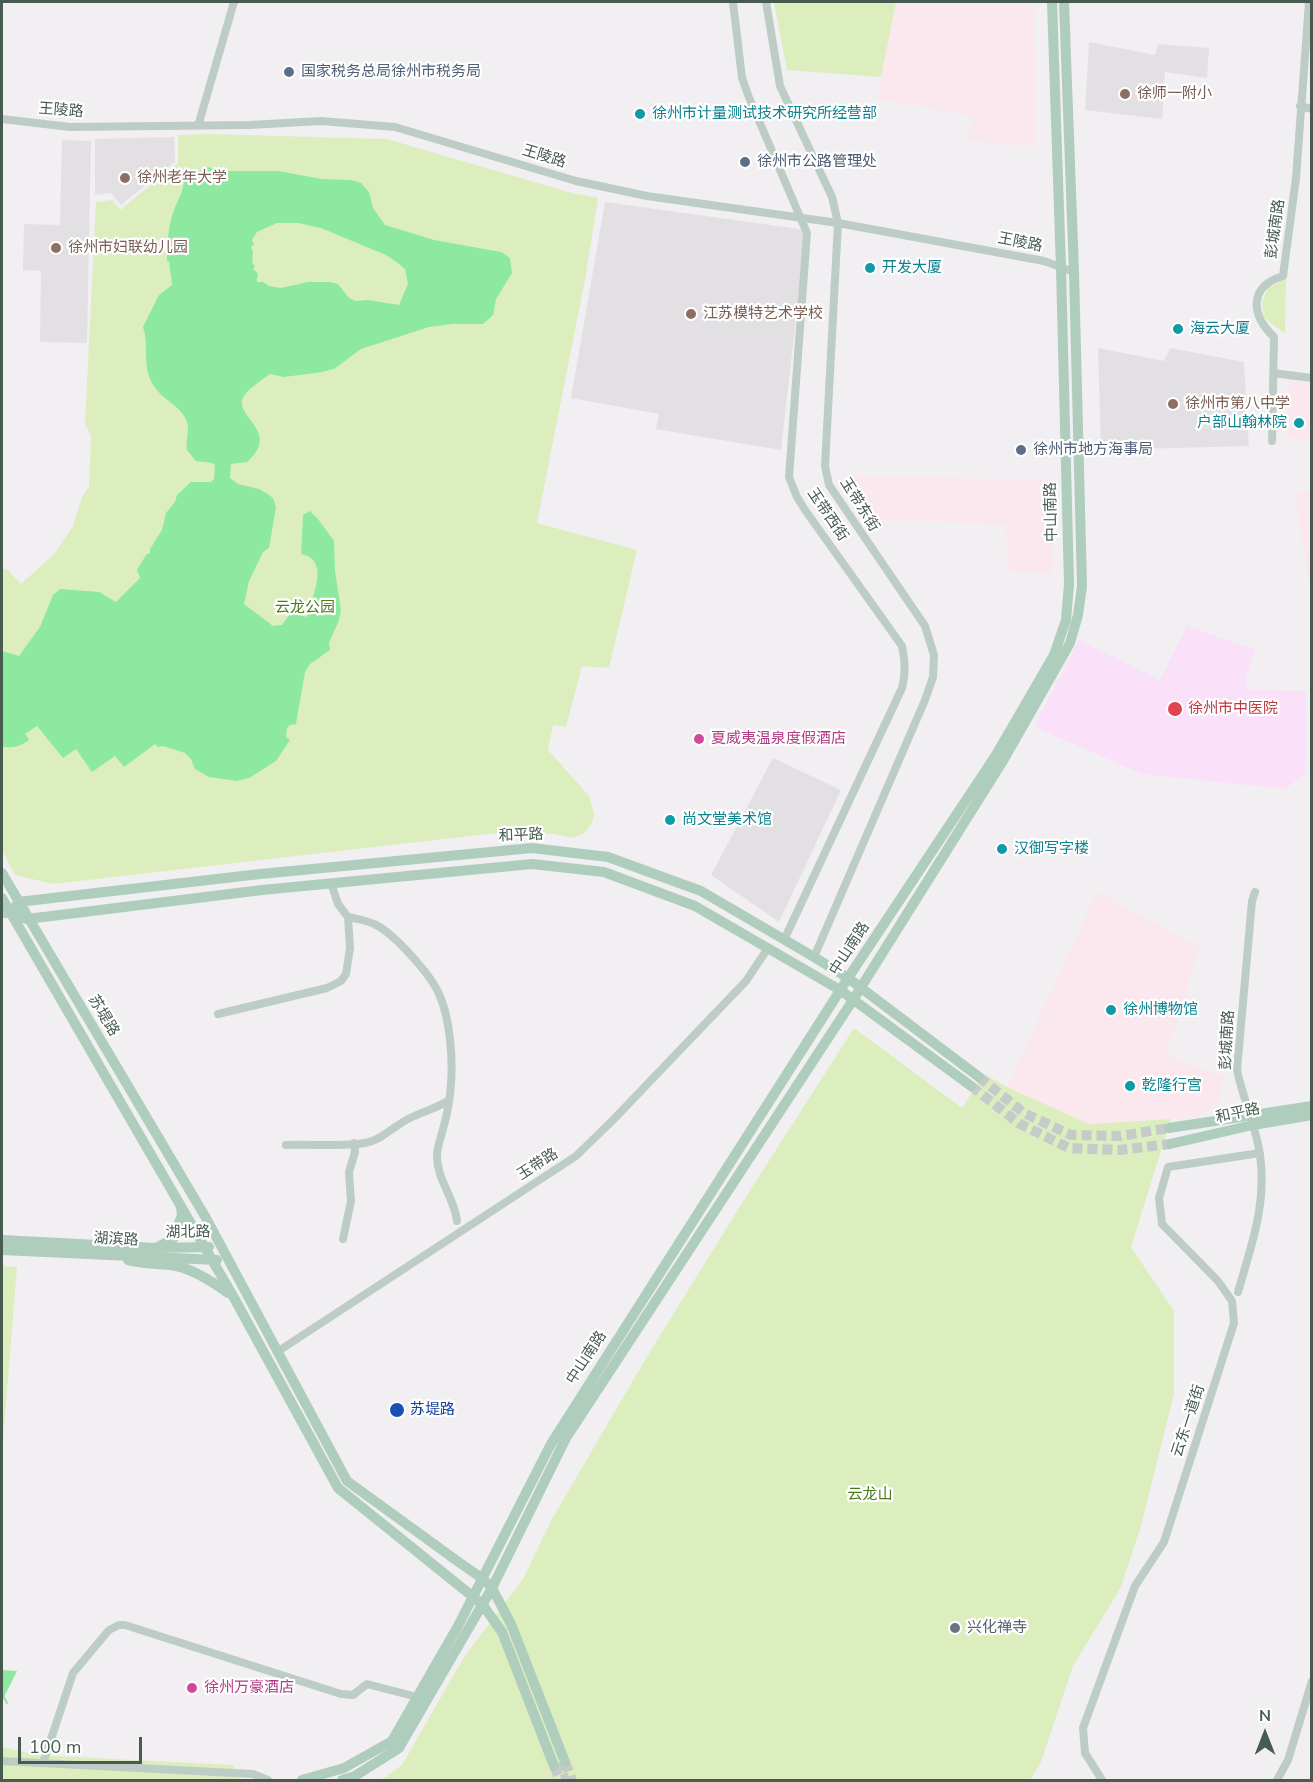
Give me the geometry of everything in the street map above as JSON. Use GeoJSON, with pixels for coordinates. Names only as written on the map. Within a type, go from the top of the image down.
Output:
{"type":"FeatureCollection","features":[{"type":"Feature","properties":{"kind":"main road","name":"中山南路"},"geometry":{"type":"LineString","coordinates":[[342,1780],[355,1776],[399,1748],[477,1600],[483,1579],[551,1444],[840,990],[996,755],[1054,655],[1066,620],[1069,584],[1052,2]]}},
{"type":"Feature","properties":{"kind":"main road","name":"中山南路"},"geometry":{"type":"LineString","coordinates":[[302,1780],[344,1768],[392,1741],[477,1600],[492,1588],[566,1438],[861,988],[1004,759],[1070,643],[1078,615],[1082,586],[1064,2]]}},
{"type":"Feature","properties":{"kind":"main road","name":"和平路"},"geometry":{"type":"LineString","coordinates":[[6,914],[27,919],[331,883],[532,864],[604,872],[694,906],[840,990],[975,1082],[861,988],[814,957],[701,891],[608,857],[532,848],[260,874],[18,902]]}},
{"type":"Feature","properties":{"kind":"main road","name":"苏堤路"},"geometry":{"type":"LineString","coordinates":[[2,873],[27,919],[206,1218],[347,1481],[483,1579],[492,1588],[510,1624],[560,1764],[502,1632],[477,1600],[338,1488],[181,1205],[6,914],[2,898]]}},
{"type":"Feature","properties":{"kind":"main road"},"geometry":{"type":"LineString","coordinates":[[6,914],[18,902]]}},
{"type":"Feature","properties":{"kind":"main road","name":"和平路"},"geometry":{"type":"LineString","coordinates":[[1170,1143],[1311,1106]]}},
{"type":"Feature","properties":{"kind":"main road","name":"和平路"},"geometry":{"type":"LineString","coordinates":[[1169,1128],[1311,1115]]}},
{"type":"Feature","properties":{"kind":"main road"},"geometry":{"type":"LineString","coordinates":[[156,1248],[173,1239],[182,1215],[181,1205]]}},
{"type":"Feature","properties":{"kind":"main road","name":"湖滨路"},"geometry":{"type":"LineString","coordinates":[[2,1240],[156,1248]]}},
{"type":"Feature","properties":{"kind":"main road","name":"湖北路"},"geometry":{"type":"LineString","coordinates":[[156,1248],[221,1247]]}},
{"type":"Feature","properties":{"kind":"main road","name":"湖滨路"},"geometry":{"type":"LineString","coordinates":[[2,1250],[228,1260]]}},
{"type":"Feature","properties":{"kind":"main road"},"geometry":{"type":"LineString","coordinates":[[111,1254],[140,1263],[178,1266],[211,1280],[233,1296]]}},
{"type":"Feature","properties":{"kind":"street"},"geometry":{"type":"LineString","coordinates":[[198,126],[234,2]]}},
{"type":"Feature","properties":{"kind":"street","name":"玉带西街"},"geometry":{"type":"LineString","coordinates":[[733,2],[742,78],[806,219],[807,233],[789,477],[805,510],[902,646],[905,660],[902,688],[784,940]]}},
{"type":"Feature","properties":{"kind":"street","name":"玉带东街"},"geometry":{"type":"LineString","coordinates":[[766,2],[780,87],[832,197],[838,223],[825,466],[829,485],[925,626],[934,655],[933,677],[925,700],[814,957]]}},
{"type":"Feature","properties":{"kind":"street","name":"彭城南路"},"geometry":{"type":"LineString","coordinates":[[1272,441],[1274,337],[1263,327],[1255,305],[1266,285],[1283,276],[1292,225],[1309,2]]}},
{"type":"Feature","properties":{"kind":"street"},"geometry":{"type":"LineString","coordinates":[[1300,106],[1311,109]]}},
{"type":"Feature","properties":{"kind":"street","name":"王陵路"},"geometry":{"type":"LineString","coordinates":[[2,119],[70,127],[198,126],[321,121],[395,127],[576,181],[647,196],[838,223],[1044,261],[1074,272]]}},
{"type":"Feature","properties":{"kind":"street"},"geometry":{"type":"LineString","coordinates":[[1273,373],[1311,378]]}},
{"type":"Feature","properties":{"kind":"street"},"geometry":{"type":"LineString","coordinates":[[218,1014],[327,988],[341,981],[346,974],[350,948],[348,917],[338,904],[331,883]]}},
{"type":"Feature","properties":{"kind":"street","name":"彭城南路"},"geometry":{"type":"LineString","coordinates":[[1238,1292],[1261,1211],[1260,1153],[1242,1095],[1238,1070],[1252,901],[1255,892]]}},
{"type":"Feature","properties":{"kind":"street"},"geometry":{"type":"LineString","coordinates":[[348,917],[376,924],[389,932],[417,962],[442,1000],[452,1066],[448,1101],[437,1155],[439,1172],[452,1198],[457,1221]]}},
{"type":"Feature","properties":{"kind":"street","name":"玉带路"},"geometry":{"type":"LineString","coordinates":[[279,1355],[576,1156],[746,981],[768,948]]}},
{"type":"Feature","properties":{"kind":"street"},"geometry":{"type":"LineString","coordinates":[[286,1145],[367,1142],[380,1137],[412,1117],[437,1108],[448,1101]]}},
{"type":"Feature","properties":{"kind":"street"},"geometry":{"type":"LineString","coordinates":[[344,1239],[351,1201],[349,1172],[355,1152],[354,1143]]}},
{"type":"Feature","properties":{"kind":"street","name":"云东一道街"},"geometry":{"type":"LineString","coordinates":[[1102,1780],[1085,1753],[1083,1728],[1135,1586],[1164,1542],[1234,1323],[1232,1301],[1218,1281],[1162,1224],[1159,1198],[1168,1167],[1260,1153]]}},
{"type":"Feature","properties":{"kind":"street"},"geometry":{"type":"LineString","coordinates":[[43,1763],[72,1673],[109,1630],[119,1625],[341,1694],[353,1695],[367,1684],[417,1697]]}},
{"type":"Feature","properties":{"kind":"street"},"geometry":{"type":"LineString","coordinates":[[1277,1780],[1288,1760],[1311,1681]]}},
{"type":"Feature","properties":{"kind":"street"},"geometry":{"type":"LineString","coordinates":[[2,1761],[253,1774],[268,1780]]}},
{"type":"Feature","properties":{"kind":"shaded area"},"geometry":{"type":"Polygon","coordinates":[[[896,2],[1034,2],[1036,145],[1022,146],[968,140],[972,116],[877,99],[896,2]]]}},
{"type":"Feature","properties":{"kind":"shaded area","name":"徐师一附小"},"geometry":{"type":"Polygon","coordinates":[[[1089,42],[1155,55],[1158,44],[1209,48],[1207,78],[1165,72],[1162,119],[1085,110],[1089,42]]]}},
{"type":"Feature","properties":{"kind":"shaded area","name":"徐州老年大学"},"geometry":{"type":"Polygon","coordinates":[[[174,137],[175,162],[121,205],[111,193],[95,195],[95,139],[174,137]]]}},
{"type":"Feature","properties":{"kind":"shaded area","name":"徐州市妇联幼儿园"},"geometry":{"type":"Polygon","coordinates":[[[62,140],[91,141],[87,343],[40,342],[41,271],[23,270],[24,224],[60,225],[62,140]]]}},
{"type":"Feature","properties":{"kind":"shaded area","name":"云龙公园"},"geometry":{"type":"Polygon","coordinates":[[[207,167],[229,171],[278,171],[322,179],[351,180],[361,183],[369,192],[373,208],[385,225],[434,240],[501,252],[510,258],[512,273],[496,299],[493,315],[483,324],[429,327],[361,349],[334,369],[322,372],[284,377],[270,374],[244,396],[242,403],[244,410],[254,425],[260,441],[257,451],[247,462],[231,464],[230,478],[238,484],[266,493],[273,498],[276,507],[269,548],[263,552],[249,581],[244,604],[273,626],[282,625],[291,612],[307,617],[317,580],[315,563],[301,554],[303,515],[310,511],[334,541],[335,571],[341,610],[329,643],[330,650],[310,664],[305,672],[296,724],[287,728],[286,737],[290,740],[276,761],[249,778],[237,781],[209,777],[195,769],[191,759],[185,753],[163,746],[158,747],[155,744],[124,767],[115,756],[92,772],[76,749],[63,758],[37,726],[25,734],[29,740],[16,746],[2,747],[2,651],[19,656],[40,627],[53,595],[60,589],[99,592],[116,602],[140,578],[137,570],[146,555],[150,553],[150,549],[162,530],[166,513],[175,502],[177,495],[191,482],[211,482],[214,479],[215,465],[196,461],[187,450],[188,429],[184,416],[158,392],[150,379],[143,327],[159,295],[172,285],[169,261],[167,261],[168,238],[172,216],[184,179],[207,167]],[[277,223],[257,232],[251,247],[252,263],[255,266],[253,270],[257,272],[258,282],[281,288],[308,282],[330,282],[338,284],[349,298],[356,301],[368,300],[399,305],[408,284],[405,269],[398,263],[386,255],[321,228],[298,223],[277,223]]]}},
{"type":"Feature","properties":{"kind":"shaded area","name":"江苏模特艺术学校"},"geometry":{"type":"Polygon","coordinates":[[[605,202],[806,230],[781,450],[656,429],[659,414],[571,398],[605,202]]]}},
{"type":"Feature","properties":{"kind":"shaded area","name":"徐州市第八中学"},"geometry":{"type":"Polygon","coordinates":[[[1098,348],[1164,361],[1170,348],[1244,362],[1249,446],[1101,450],[1098,348]]]}},
{"type":"Feature","properties":{"kind":"shaded area","name":"户部山翰林院"},"geometry":{"type":"Polygon","coordinates":[[[1289,381],[1311,382],[1311,440],[1286,437],[1289,381]]]}},
{"type":"Feature","properties":{"kind":"shaded area"},"geometry":{"type":"Polygon","coordinates":[[[853,476],[1052,480],[1053,574],[1007,572],[1006,525],[856,518],[853,476]]]}},
{"type":"Feature","properties":{"kind":"shaded area"},"geometry":{"type":"Polygon","coordinates":[[[1312,492],[1311,592],[1294,493],[1312,492]]]}},
{"type":"Feature","properties":{"kind":"shaded area","name":"徐州市中医院"},"geometry":{"type":"Polygon","coordinates":[[[1187,626],[1255,650],[1246,678],[1246,690],[1306,691],[1305,774],[1285,789],[1142,774],[1034,727],[1079,640],[1160,680],[1187,626]]]}},
{"type":"Feature","properties":{"kind":"shaded area"},"geometry":{"type":"Polygon","coordinates":[[[773,758],[841,790],[779,922],[711,875],[773,758]]]}},
{"type":"Feature","properties":{"kind":"shaded area","name":"徐州博物馆"},"geometry":{"type":"Polygon","coordinates":[[[1097,892],[1200,947],[1166,1055],[1224,1077],[1217,1107],[1193,1118],[1089,1124],[1007,1087],[1097,892]]]}},
{"type":"Feature","properties":{"kind":"shaded area"},"geometry":{"type":"Polygon","coordinates":[[[2,1670],[17,1671],[2,1701],[2,1670]]]}},
{"type":"Feature","properties":{"kind":"green space"},"geometry":{"type":"Polygon","coordinates":[[[774,2],[896,2],[881,77],[787,70],[774,2]]]}},
{"type":"Feature","properties":{"kind":"green space","name":"云龙公园"},"geometry":{"type":"Polygon","coordinates":[[[178,135],[387,139],[572,193],[598,198],[586,274],[537,523],[637,550],[609,668],[582,666],[566,727],[553,725],[548,750],[589,796],[594,814],[592,823],[583,834],[572,838],[554,834],[505,832],[53,884],[15,875],[2,850],[2,571],[6,568],[21,584],[55,553],[73,526],[82,497],[89,487],[91,436],[85,424],[96,202],[112,200],[120,210],[178,163],[178,135]]]}},
{"type":"Feature","properties":{"kind":"green space"},"geometry":{"type":"Polygon","coordinates":[[[1286,279],[1285,333],[1264,317],[1262,302],[1268,288],[1286,279]]]}},
{"type":"Feature","properties":{"kind":"green space","name":"云龙山"},"geometry":{"type":"Polygon","coordinates":[[[854,1028],[962,1108],[984,1074],[1007,1087],[1089,1124],[1171,1119],[1131,1247],[1174,1311],[1174,1394],[1141,1526],[1121,1587],[1073,1666],[1041,1762],[1030,1780],[381,1780],[402,1765],[464,1657],[523,1579],[552,1519],[645,1360],[854,1028]]]}},
{"type":"Feature","properties":{"kind":"green space"},"geometry":{"type":"Polygon","coordinates":[[[2,1266],[17,1267],[2,1454],[2,1266]]]}},
{"type":"Feature","properties":{"kind":"green space"},"geometry":{"type":"Polygon","coordinates":[[[2,1747],[37,1755],[233,1765],[241,1780],[2,1780],[2,1747]]]}},
{"type":"Feature","properties":{"kind":"waterway"},"geometry":{"type":"LineString","coordinates":[[2,1694],[7,1703]]}},
{"type":"Feature","properties":{"kind":"tunnel"},"geometry":{"type":"LineString","coordinates":[[979,1077],[1024,1113],[1071,1135],[1120,1136],[1169,1128]]}},
{"type":"Feature","properties":{"kind":"tunnel"},"geometry":{"type":"LineString","coordinates":[[971,1086],[1020,1124],[1069,1148],[1119,1150],[1170,1144]]}},
{"type":"Feature","properties":{"kind":"tunnel"},"geometry":{"type":"LineString","coordinates":[[565,1762],[572,1780]]}},
{"type":"Feature","properties":{"kind":"tunnel"},"geometry":{"type":"LineString","coordinates":[[559,1763],[566,1780]]}},
{"type":"Feature","properties":{"kind":"tunnel"},"geometry":{"type":"LineString","coordinates":[[554,1766],[560,1780]]}},
{"type":"Feature","properties":{"kind":"place","name":"国家税务总局徐州市税务局"},"geometry":{"type":"Point","coordinates":[289,72]}},
{"type":"Feature","properties":{"kind":"place","name":"徐师一附小"},"geometry":{"type":"Point","coordinates":[1125,94]}},
{"type":"Feature","properties":{"kind":"place","name":"徐州市计量测试技术研究所经营部"},"geometry":{"type":"Point","coordinates":[640,114]}},
{"type":"Feature","properties":{"kind":"place","name":"徐州市公路管理处"},"geometry":{"type":"Point","coordinates":[745,162]}},
{"type":"Feature","properties":{"kind":"place","name":"徐州老年大学"},"geometry":{"type":"Point","coordinates":[125,178]}},
{"type":"Feature","properties":{"kind":"place","name":"徐州市妇联幼儿园"},"geometry":{"type":"Point","coordinates":[56,248]}},
{"type":"Feature","properties":{"kind":"place","name":"开发大厦"},"geometry":{"type":"Point","coordinates":[870,268]}},
{"type":"Feature","properties":{"kind":"place","name":"江苏模特艺术学校"},"geometry":{"type":"Point","coordinates":[691,314]}},
{"type":"Feature","properties":{"kind":"place","name":"海云大厦"},"geometry":{"type":"Point","coordinates":[1178,329]}},
{"type":"Feature","properties":{"kind":"place","name":"徐州市第八中学"},"geometry":{"type":"Point","coordinates":[1173,404]}},
{"type":"Feature","properties":{"kind":"place","name":"户部山翰林院"},"geometry":{"type":"Point","coordinates":[1299,423]}},
{"type":"Feature","properties":{"kind":"place","name":"徐州市地方海事局"},"geometry":{"type":"Point","coordinates":[1021,450]}},
{"type":"Feature","properties":{"kind":"place","name":"徐州市中医院"},"geometry":{"type":"Point","coordinates":[1175,709]}},
{"type":"Feature","properties":{"kind":"place","name":"夏威夷温泉度假酒店"},"geometry":{"type":"Point","coordinates":[699,739]}},
{"type":"Feature","properties":{"kind":"place","name":"尚文堂美术馆"},"geometry":{"type":"Point","coordinates":[670,820]}},
{"type":"Feature","properties":{"kind":"place","name":"汉御写字楼"},"geometry":{"type":"Point","coordinates":[1002,849]}},
{"type":"Feature","properties":{"kind":"place","name":"徐州博物馆"},"geometry":{"type":"Point","coordinates":[1111,1010]}},
{"type":"Feature","properties":{"kind":"place","name":"乾隆行宫"},"geometry":{"type":"Point","coordinates":[1130,1086]}},
{"type":"Feature","properties":{"kind":"place","name":"苏堤路"},"geometry":{"type":"Point","coordinates":[397,1410]}},
{"type":"Feature","properties":{"kind":"place","name":"兴化禅寺"},"geometry":{"type":"Point","coordinates":[955,1628]}},
{"type":"Feature","properties":{"kind":"place","name":"徐州万豪酒店"},"geometry":{"type":"Point","coordinates":[192,1688]}}]}
